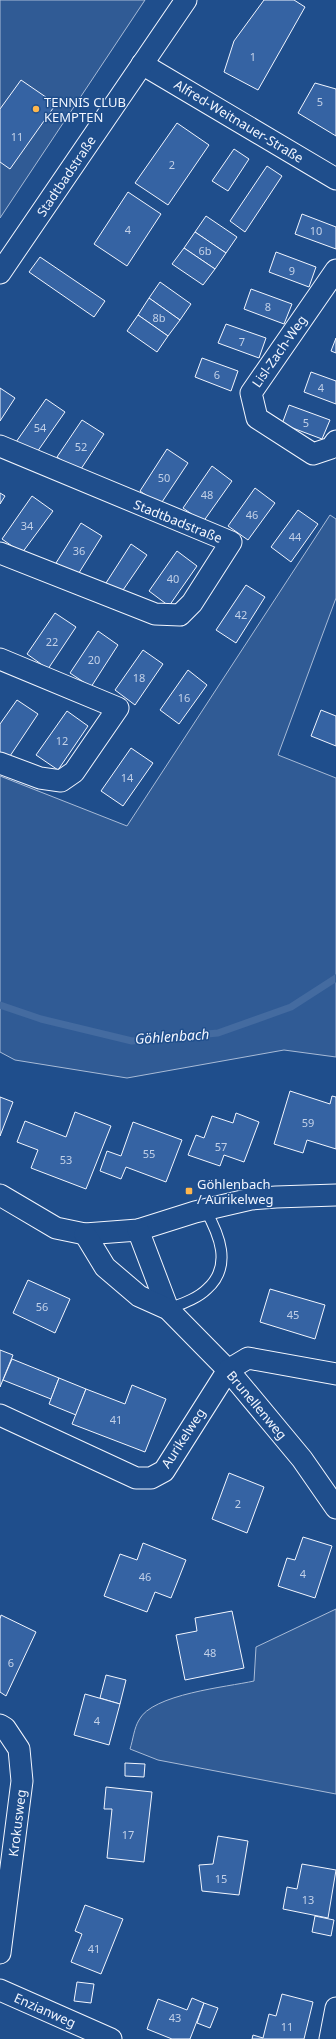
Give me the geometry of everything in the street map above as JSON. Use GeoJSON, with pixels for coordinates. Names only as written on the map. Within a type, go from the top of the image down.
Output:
{"type":"FeatureCollection","features":[{"type":"Feature","properties":{"kind":"street","name":"Stadtbadstraße"},"geometry":{"type":"LineString","coordinates":[[0,273],[186,0]]}},
{"type":"Feature","properties":{"kind":"street","name":"Alfred-Weitnauer-Straße"},"geometry":{"type":"LineString","coordinates":[[142,64],[336,179]]}},
{"type":"Feature","properties":{"kind":"street","name":"Lisl-Zach-Weg"},"geometry":{"type":"LineString","coordinates":[[336,270],[250,393],[257,418],[313,454],[331,448],[336,441]]}},
{"type":"Feature","properties":{"kind":"street","name":"Stadtbadstraße"},"geometry":{"type":"LineString","coordinates":[[0,446],[231,542],[192,603],[180,614],[156,614],[0,553]]}},
{"type":"Feature","properties":{"kind":"street"},"geometry":{"type":"LineString","coordinates":[[0,659],[118,708],[74,772],[61,782],[40,778],[0,763]]}},
{"type":"Feature","properties":{"kind":"street"},"geometry":{"type":"LineString","coordinates":[[0,1195],[56,1228],[86,1234],[138,1230],[205,1209],[251,1199],[276,1196],[336,1195]]}},
{"type":"Feature","properties":{"kind":"street","name":"Brunellenweg"},"geometry":{"type":"LineString","coordinates":[[138,1230],[168,1309]]}},
{"type":"Feature","properties":{"kind":"street","name":"Brunellenweg"},"geometry":{"type":"LineString","coordinates":[[86,1234],[104,1266],[139,1296],[168,1309],[228,1370],[302,1459],[336,1508]]}},
{"type":"Feature","properties":{"kind":"street","name":"Aurikelweg"},"geometry":{"type":"LineString","coordinates":[[0,1415],[136,1478],[151,1478],[164,1471],[228,1370],[248,1358],[336,1374]]}},
{"type":"Feature","properties":{"kind":"street","name":"Krokusweg"},"geometry":{"type":"LineString","coordinates":[[0,1724],[5,1728],[18,1749],[22,1781],[0,1952]]}},
{"type":"Feature","properties":{"kind":"street","name":"Enzianweg"},"geometry":{"type":"LineString","coordinates":[[0,1990],[111,2039]]}},
{"type":"Feature","properties":{"kind":"street"},"geometry":{"type":"LineString","coordinates":[[330,2039],[336,2008]]}},
{"type":"Feature","properties":{"kind":"lane"},"geometry":{"type":"LineString","coordinates":[[168,1309],[207,1290],[217,1276],[222,1260],[222,1246],[205,1209]]}},
{"type":"Feature","properties":{"kind":"shaded area","name":"TENNIS CLUB KEMPTEN"},"geometry":{"type":"Polygon","coordinates":[[[0,0],[145,0],[0,218],[0,0]]]}},
{"type":"Feature","properties":{"kind":"shaded area"},"geometry":{"type":"Polygon","coordinates":[[[330,515],[336,519],[336,598],[278,755],[336,778],[336,1057],[284,1050],[127,1078],[15,1060],[0,1052],[0,776],[127,826],[330,515]]]}},
{"type":"Feature","properties":{"kind":"shaded area"},"geometry":{"type":"Polygon","coordinates":[[[336,1609],[336,1794],[158,1760],[130,1749],[137,1723],[147,1711],[159,1704],[191,1693],[254,1681],[256,1647],[336,1609]]]}},
{"type":"Feature","properties":{"kind":"building"},"geometry":{"type":"Polygon","coordinates":[[[264,0],[294,0],[305,7],[258,90],[224,72],[234,41],[264,0]]]}},
{"type":"Feature","properties":{"kind":"building"},"geometry":{"type":"Polygon","coordinates":[[[21,80],[56,104],[10,169],[0,162],[0,109],[21,80]]]}},
{"type":"Feature","properties":{"kind":"building"},"geometry":{"type":"Polygon","coordinates":[[[315,83],[336,89],[336,136],[298,113],[315,83]]]}},
{"type":"Feature","properties":{"kind":"building"},"geometry":{"type":"Polygon","coordinates":[[[177,123],[209,145],[168,205],[135,183],[177,123]]]}},
{"type":"Feature","properties":{"kind":"building"},"geometry":{"type":"Polygon","coordinates":[[[234,149],[249,159],[228,191],[212,181],[234,149]]]}},
{"type":"Feature","properties":{"kind":"building"},"geometry":{"type":"Polygon","coordinates":[[[267,166],[282,176],[245,232],[230,221],[267,166]]]}},
{"type":"Feature","properties":{"kind":"building"},"geometry":{"type":"Polygon","coordinates":[[[128,192],[161,214],[127,266],[94,244],[128,192]]]}},
{"type":"Feature","properties":{"kind":"building"},"geometry":{"type":"Polygon","coordinates":[[[302,214],[336,227],[336,249],[295,234],[302,214]]]}},
{"type":"Feature","properties":{"kind":"building"},"geometry":{"type":"Polygon","coordinates":[[[206,216],[237,237],[226,253],[195,232],[206,216]]]}},
{"type":"Feature","properties":{"kind":"building"},"geometry":{"type":"Polygon","coordinates":[[[195,232],[226,253],[215,269],[184,248],[195,232]]]}},
{"type":"Feature","properties":{"kind":"building"},"geometry":{"type":"Polygon","coordinates":[[[184,248],[215,269],[203,285],[172,264],[184,248]]]}},
{"type":"Feature","properties":{"kind":"building"},"geometry":{"type":"Polygon","coordinates":[[[276,252],[316,267],[309,287],[269,272],[276,252]]]}},
{"type":"Feature","properties":{"kind":"building"},"geometry":{"type":"Polygon","coordinates":[[[40,257],[105,301],[94,317],[29,272],[40,257]]]}},
{"type":"Feature","properties":{"kind":"building"},"geometry":{"type":"Polygon","coordinates":[[[160,282],[191,304],[180,320],[149,298],[160,282]]]}},
{"type":"Feature","properties":{"kind":"building"},"geometry":{"type":"Polygon","coordinates":[[[251,289],[292,304],[284,324],[244,309],[251,289]]]}},
{"type":"Feature","properties":{"kind":"building"},"geometry":{"type":"Polygon","coordinates":[[[149,298],[180,320],[168,336],[138,315],[149,298]]]}},
{"type":"Feature","properties":{"kind":"building"},"geometry":{"type":"Polygon","coordinates":[[[138,315],[168,336],[157,352],[127,331],[138,315]]]}},
{"type":"Feature","properties":{"kind":"building"},"geometry":{"type":"Polygon","coordinates":[[[226,324],[266,338],[259,358],[218,343],[226,324]]]}},
{"type":"Feature","properties":{"kind":"building"},"geometry":{"type":"Polygon","coordinates":[[[336,338],[336,353],[331,351],[336,338]]]}},
{"type":"Feature","properties":{"kind":"building"},"geometry":{"type":"Polygon","coordinates":[[[202,358],[238,371],[231,391],[195,377],[202,358]]]}},
{"type":"Feature","properties":{"kind":"building"},"geometry":{"type":"Polygon","coordinates":[[[311,372],[336,381],[336,404],[304,392],[311,372]]]}},
{"type":"Feature","properties":{"kind":"building"},"geometry":{"type":"Polygon","coordinates":[[[0,388],[15,398],[0,421],[0,388]]]}},
{"type":"Feature","properties":{"kind":"building"},"geometry":{"type":"Polygon","coordinates":[[[46,399],[65,412],[35,455],[16,442],[46,399]]]}},
{"type":"Feature","properties":{"kind":"building"},"geometry":{"type":"Polygon","coordinates":[[[289,405],[330,420],[322,439],[282,424],[289,405]]]}},
{"type":"Feature","properties":{"kind":"building"},"geometry":{"type":"Polygon","coordinates":[[[82,420],[104,434],[79,472],[57,457],[82,420]]]}},
{"type":"Feature","properties":{"kind":"building"},"geometry":{"type":"Polygon","coordinates":[[[167,449],[188,463],[160,505],[140,491],[167,449]]]}},
{"type":"Feature","properties":{"kind":"building"},"geometry":{"type":"Polygon","coordinates":[[[212,466],[232,481],[203,522],[183,508],[212,466]]]}},
{"type":"Feature","properties":{"kind":"building"},"geometry":{"type":"Polygon","coordinates":[[[255,488],[275,503],[248,540],[228,526],[255,488]]]}},
{"type":"Feature","properties":{"kind":"building"},"geometry":{"type":"Polygon","coordinates":[[[0,493],[5,496],[0,504],[0,493]]]}},
{"type":"Feature","properties":{"kind":"building"},"geometry":{"type":"Polygon","coordinates":[[[32,496],[53,511],[22,553],[2,539],[32,496]]]}},
{"type":"Feature","properties":{"kind":"building"},"geometry":{"type":"Polygon","coordinates":[[[298,510],[318,524],[291,562],[271,547],[298,510]]]}},
{"type":"Feature","properties":{"kind":"building"},"geometry":{"type":"Polygon","coordinates":[[[81,523],[102,536],[77,576],[56,563],[81,523]]]}},
{"type":"Feature","properties":{"kind":"building"},"geometry":{"type":"Polygon","coordinates":[[[131,544],[147,555],[121,593],[106,583],[131,544]]]}},
{"type":"Feature","properties":{"kind":"building"},"geometry":{"type":"Polygon","coordinates":[[[177,551],[197,566],[169,606],[149,591],[177,551]]]}},
{"type":"Feature","properties":{"kind":"building"},"geometry":{"type":"Polygon","coordinates":[[[246,585],[265,597],[236,643],[216,630],[246,585]]]}},
{"type":"Feature","properties":{"kind":"building"},"geometry":{"type":"Polygon","coordinates":[[[55,613],[76,627],[48,669],[27,654],[55,613]]]}},
{"type":"Feature","properties":{"kind":"building"},"geometry":{"type":"Polygon","coordinates":[[[98,631],[118,645],[91,687],[70,673],[98,631]]]}},
{"type":"Feature","properties":{"kind":"building"},"geometry":{"type":"Polygon","coordinates":[[[143,650],[163,664],[135,705],[115,690],[143,650]]]}},
{"type":"Feature","properties":{"kind":"building"},"geometry":{"type":"Polygon","coordinates":[[[188,670],[207,685],[179,724],[160,710],[188,670]]]}},
{"type":"Feature","properties":{"kind":"building"},"geometry":{"type":"Polygon","coordinates":[[[17,700],[38,714],[8,759],[0,753],[0,724],[17,700]]]}},
{"type":"Feature","properties":{"kind":"building"},"geometry":{"type":"Polygon","coordinates":[[[321,710],[336,716],[336,746],[311,736],[321,710]]]}},
{"type":"Feature","properties":{"kind":"building"},"geometry":{"type":"Polygon","coordinates":[[[67,711],[88,726],[58,770],[36,755],[67,711]]]}},
{"type":"Feature","properties":{"kind":"building"},"geometry":{"type":"Polygon","coordinates":[[[131,748],[153,763],[123,806],[101,791],[131,748]]]}},
{"type":"Feature","properties":{"kind":"building"},"geometry":{"type":"Polygon","coordinates":[[[290,1091],[330,1104],[332,1096],[336,1097],[336,1149],[307,1140],[303,1153],[274,1144],[290,1091]]]}},
{"type":"Feature","properties":{"kind":"building"},"geometry":{"type":"Polygon","coordinates":[[[0,1097],[13,1102],[0,1136],[0,1097]]]}},
{"type":"Feature","properties":{"kind":"building"},"geometry":{"type":"Polygon","coordinates":[[[75,1112],[111,1126],[86,1189],[31,1168],[38,1150],[17,1142],[25,1121],[66,1137],[75,1112]]]}},
{"type":"Feature","properties":{"kind":"building"},"geometry":{"type":"Polygon","coordinates":[[[236,1113],[259,1122],[244,1162],[224,1155],[220,1166],[188,1155],[196,1135],[204,1138],[212,1116],[233,1123],[236,1113]]]}},
{"type":"Feature","properties":{"kind":"building"},"geometry":{"type":"Polygon","coordinates":[[[133,1122],[182,1140],[166,1182],[126,1167],[121,1179],[100,1171],[107,1151],[121,1156],[133,1122]]]}},
{"type":"Feature","properties":{"kind":"building"},"geometry":{"type":"Polygon","coordinates":[[[28,1280],[70,1299],[55,1333],[13,1313],[28,1280]]]}},
{"type":"Feature","properties":{"kind":"building"},"geometry":{"type":"Polygon","coordinates":[[[270,1289],[325,1305],[315,1339],[260,1322],[270,1289]]]}},
{"type":"Feature","properties":{"kind":"building"},"geometry":{"type":"Polygon","coordinates":[[[0,1350],[13,1355],[0,1387],[0,1350]]]}},
{"type":"Feature","properties":{"kind":"building"},"geometry":{"type":"Polygon","coordinates":[[[12,1359],[59,1378],[51,1399],[3,1380],[12,1359]]]}},
{"type":"Feature","properties":{"kind":"building"},"geometry":{"type":"Polygon","coordinates":[[[59,1378],[86,1389],[76,1415],[49,1404],[59,1378]]]}},
{"type":"Feature","properties":{"kind":"building"},"geometry":{"type":"Polygon","coordinates":[[[132,1385],[166,1399],[145,1452],[72,1424],[86,1389],[125,1404],[132,1385]]]}},
{"type":"Feature","properties":{"kind":"building"},"geometry":{"type":"Polygon","coordinates":[[[229,1473],[264,1487],[247,1533],[212,1519],[229,1473]]]}},
{"type":"Feature","properties":{"kind":"building"},"geometry":{"type":"Polygon","coordinates":[[[303,1537],[332,1546],[315,1598],[278,1586],[287,1558],[295,1560],[303,1537]]]}},
{"type":"Feature","properties":{"kind":"building"},"geometry":{"type":"Polygon","coordinates":[[[143,1543],[186,1560],[171,1598],[155,1592],[147,1612],[104,1596],[120,1554],[137,1560],[143,1543]]]}},
{"type":"Feature","properties":{"kind":"building"},"geometry":{"type":"Polygon","coordinates":[[[232,1611],[244,1668],[185,1680],[176,1635],[197,1631],[195,1618],[232,1611]]]}},
{"type":"Feature","properties":{"kind":"building"},"geometry":{"type":"Polygon","coordinates":[[[1,1615],[36,1632],[6,1696],[0,1692],[1,1615]]]}},
{"type":"Feature","properties":{"kind":"building"},"geometry":{"type":"Polygon","coordinates":[[[106,1675],[126,1680],[120,1704],[100,1698],[106,1675]]]}},
{"type":"Feature","properties":{"kind":"building"},"geometry":{"type":"Polygon","coordinates":[[[85,1694],[120,1704],[109,1745],[74,1735],[85,1694]]]}},
{"type":"Feature","properties":{"kind":"building"},"geometry":{"type":"Polygon","coordinates":[[[125,1763],[145,1764],[144,1777],[125,1776],[125,1763]]]}},
{"type":"Feature","properties":{"kind":"building"},"geometry":{"type":"Polygon","coordinates":[[[106,1787],[152,1792],[144,1862],[107,1858],[112,1809],[104,1809],[106,1787]]]}},
{"type":"Feature","properties":{"kind":"building"},"geometry":{"type":"Polygon","coordinates":[[[218,1836],[248,1841],[239,1895],[202,1891],[199,1865],[213,1864],[218,1836]]]}},
{"type":"Feature","properties":{"kind":"building"},"geometry":{"type":"Polygon","coordinates":[[[302,1864],[336,1870],[328,1918],[283,1909],[287,1887],[297,1889],[302,1864]]]}},
{"type":"Feature","properties":{"kind":"building"},"geometry":{"type":"Polygon","coordinates":[[[85,1905],[123,1919],[101,1974],[71,1962],[82,1934],[75,1931],[85,1905]]]}},
{"type":"Feature","properties":{"kind":"building"},"geometry":{"type":"Polygon","coordinates":[[[315,1916],[334,1920],[331,1936],[312,1932],[315,1916]]]}},
{"type":"Feature","properties":{"kind":"building"},"geometry":{"type":"Polygon","coordinates":[[[77,1982],[94,1984],[91,2003],[74,2001],[77,1982]]]}},
{"type":"Feature","properties":{"kind":"building"},"geometry":{"type":"Polygon","coordinates":[[[282,1994],[313,2002],[304,2039],[252,2039],[253,2035],[263,2038],[269,2014],[276,2016],[282,1994]]]}},
{"type":"Feature","properties":{"kind":"building"},"geometry":{"type":"Polygon","coordinates":[[[192,1998],[204,2003],[190,2039],[172,2039],[147,2029],[158,1999],[187,2010],[192,1998]]]}},
{"type":"Feature","properties":{"kind":"building"},"geometry":{"type":"Polygon","coordinates":[[[204,2003],[218,2008],[210,2028],[197,2023],[204,2003]]]}},
{"type":"Feature","properties":{"kind":"waterway","name":"Göhlenbach"},"geometry":{"type":"LineString","coordinates":[[0,1005],[41,1019],[132,1041],[218,1033],[291,1007],[336,978]]}},
{"type":"Feature","properties":{"kind":"place","name":"TENNIS CLUB KEMPTEN"},"geometry":{"type":"Point","coordinates":[36,109]}},
{"type":"Feature","properties":{"kind":"place","name":"Göhlenbach / Aurikelweg"},"geometry":{"type":"Point","coordinates":[189,1191]}}]}
